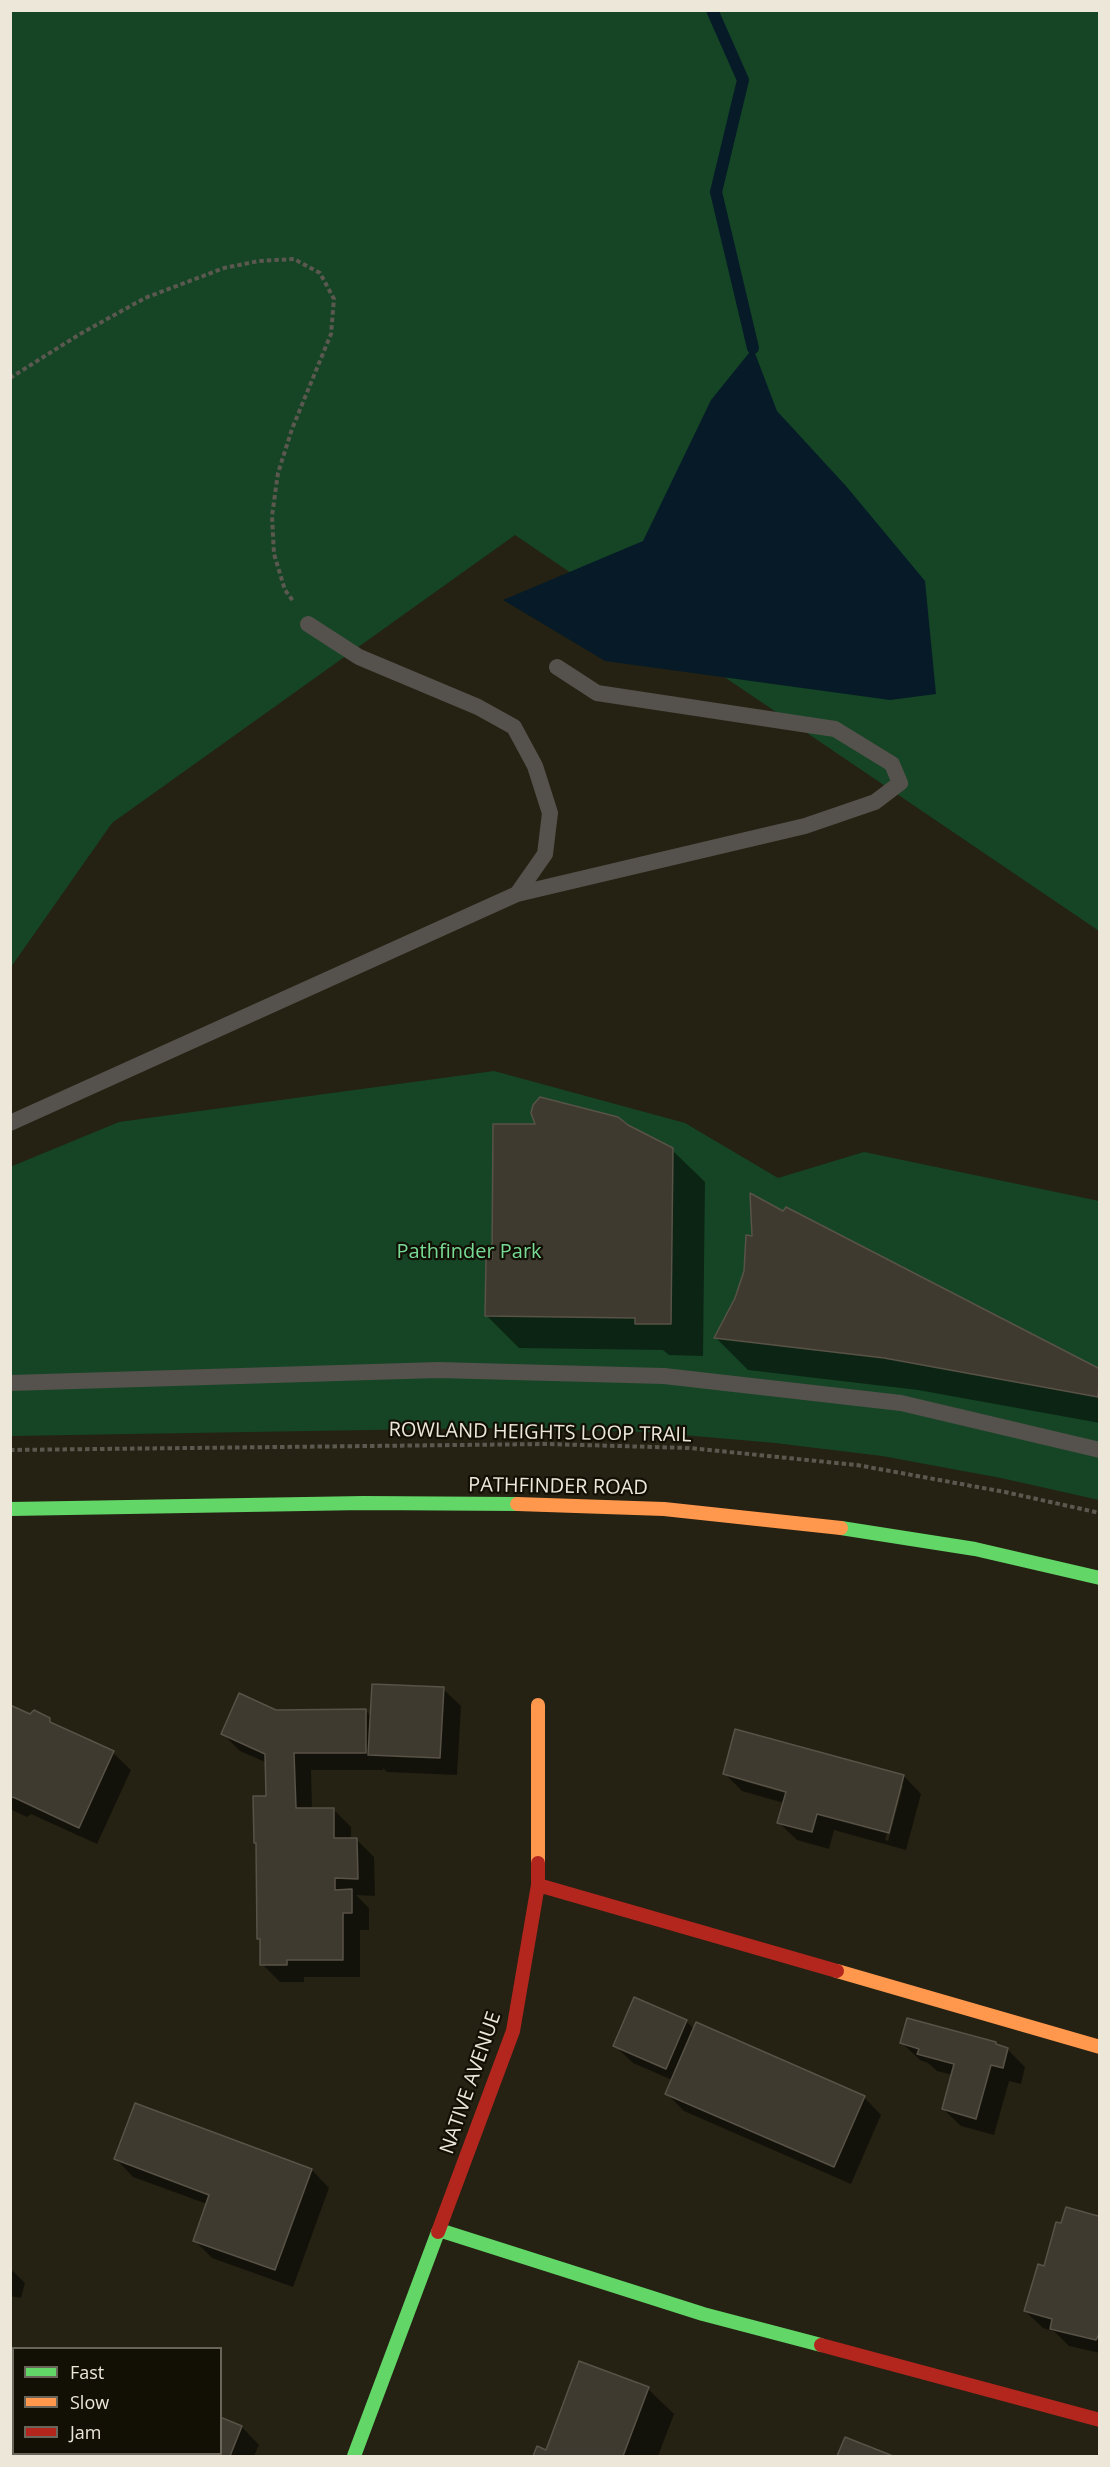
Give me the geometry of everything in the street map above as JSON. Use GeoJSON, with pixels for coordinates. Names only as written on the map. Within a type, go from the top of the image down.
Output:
{"type":"FeatureCollection","features":[{"type":"Feature","properties":{"kind":"street","name":"PATHFINDER ROAD"},"geometry":{"type":"LineString","coordinates":[[10,1509],[364,1503],[592,1505],[664,1509],[807,1523],[900,1536],[997,1554],[1100,1578]]}},
{"type":"Feature","properties":{"kind":"street","name":"NATIVE AVENUE"},"geometry":{"type":"LineString","coordinates":[[354,2457],[513,2031],[538,1885],[538,1705]]}},
{"type":"Feature","properties":{"kind":"street"},"geometry":{"type":"LineString","coordinates":[[538,1885],[1100,2047]]}},
{"type":"Feature","properties":{"kind":"street"},"geometry":{"type":"LineString","coordinates":[[439,2230],[703,2314],[1100,2420]]}},
{"type":"Feature","properties":{"kind":"lane"},"geometry":{"type":"LineString","coordinates":[[308,624],[359,657],[478,707],[514,727],[534,766],[550,813],[545,854],[517,894]]}},
{"type":"Feature","properties":{"kind":"lane"},"geometry":{"type":"LineString","coordinates":[[10,1123],[517,894],[805,826],[875,802],[900,783],[892,764],[835,729],[597,693],[557,667]]}},
{"type":"Feature","properties":{"kind":"lane"},"geometry":{"type":"LineString","coordinates":[[10,1383],[438,1370],[664,1376],[901,1403],[1100,1450]]}},
{"type":"Feature","properties":{"kind":"path"},"geometry":{"type":"LineString","coordinates":[[10,378],[80,334],[146,298],[224,268],[258,261],[294,259],[320,273],[334,299],[331,334],[292,429],[278,473],[272,516],[274,554],[285,590],[308,624]]}},
{"type":"Feature","properties":{"kind":"path","name":"ROWLAND HEIGHTS LOOP TRAIL"},"geometry":{"type":"LineString","coordinates":[[10,1450],[547,1444],[689,1448],[857,1466],[1005,1492],[1100,1513]]}},
{"type":"Feature","properties":{"kind":"green space"},"geometry":{"type":"Polygon","coordinates":[[[11,11],[1099,11],[1099,931],[515,535],[112,823],[11,967],[11,11]]]}},
{"type":"Feature","properties":{"kind":"green space","name":"Pathfinder Park"},"geometry":{"type":"Polygon","coordinates":[[[494,1071],[685,1123],[778,1178],[864,1152],[1099,1201],[1099,1500],[1001,1478],[882,1456],[775,1443],[649,1432],[488,1428],[11,1436],[10,1167],[119,1122],[494,1071]]]}},
{"type":"Feature","properties":{"kind":"water"},"geometry":{"type":"Polygon","coordinates":[[[753,348],[777,411],[846,486],[925,581],[936,694],[890,700],[605,661],[503,600],[643,541],[711,400],[753,348]]]}},
{"type":"Feature","properties":{"kind":"building"},"geometry":{"type":"Polygon","coordinates":[[[540,1097],[618,1117],[628,1125],[673,1148],[671,1324],[635,1324],[635,1318],[485,1316],[486,1258],[492,1259],[493,1124],[535,1124],[531,1113],[533,1105],[540,1097]]]}},
{"type":"Feature","properties":{"kind":"building"},"geometry":{"type":"Polygon","coordinates":[[[750,1193],[783,1211],[786,1207],[1100,1369],[1098,1397],[884,1358],[714,1338],[735,1298],[744,1271],[746,1235],[752,1236],[750,1193]]]}},
{"type":"Feature","properties":{"kind":"building"},"geometry":{"type":"Polygon","coordinates":[[[372,1684],[444,1687],[440,1758],[368,1755],[372,1684]]]}},
{"type":"Feature","properties":{"kind":"building"},"geometry":{"type":"Polygon","coordinates":[[[239,1693],[276,1710],[366,1709],[366,1753],[294,1753],[296,1808],[334,1808],[334,1838],[357,1838],[358,1879],[335,1878],[335,1890],[352,1889],[352,1913],[343,1913],[343,1960],[287,1960],[287,1965],[260,1965],[260,1939],[257,1939],[253,1796],[266,1796],[265,1754],[221,1734],[239,1693]]]}},
{"type":"Feature","properties":{"kind":"building"},"geometry":{"type":"Polygon","coordinates":[[[10,1705],[30,1714],[34,1710],[50,1718],[50,1722],[114,1751],[79,1828],[13,1797],[10,1799],[10,1705]]]}},
{"type":"Feature","properties":{"kind":"building"},"geometry":{"type":"Polygon","coordinates":[[[735,1729],[904,1775],[889,1833],[817,1814],[812,1832],[777,1823],[786,1792],[723,1774],[735,1729]]]}},
{"type":"Feature","properties":{"kind":"building"},"geometry":{"type":"Polygon","coordinates":[[[634,1997],[687,2020],[666,2069],[613,2046],[634,1997]]]}},
{"type":"Feature","properties":{"kind":"building"},"geometry":{"type":"Polygon","coordinates":[[[907,2018],[996,2042],[1008,2048],[1003,2068],[991,2065],[976,2119],[942,2109],[954,2064],[917,2054],[919,2049],[900,2043],[907,2018]]]}},
{"type":"Feature","properties":{"kind":"building"},"geometry":{"type":"Polygon","coordinates":[[[696,2022],[865,2096],[834,2167],[665,2094],[696,2022]]]}},
{"type":"Feature","properties":{"kind":"building"},"geometry":{"type":"Polygon","coordinates":[[[135,2103],[312,2169],[275,2270],[193,2241],[209,2195],[114,2159],[135,2103]]]}},
{"type":"Feature","properties":{"kind":"building"},"geometry":{"type":"Polygon","coordinates":[[[1066,2207],[1098,2216],[1100,2211],[1100,2332],[1096,2340],[1050,2329],[1052,2319],[1024,2311],[1038,2264],[1044,2266],[1056,2222],[1061,2223],[1066,2207]]]}},
{"type":"Feature","properties":{"kind":"building"},"geometry":{"type":"Polygon","coordinates":[[[579,2361],[649,2387],[623,2456],[533,2456],[537,2446],[546,2450],[579,2361]]]}},
{"type":"Feature","properties":{"kind":"building"},"geometry":{"type":"Polygon","coordinates":[[[10,2408],[12,2408],[12,2455],[44,2455],[10,2456],[10,2408]]]}},
{"type":"Feature","properties":{"kind":"building"},"geometry":{"type":"Polygon","coordinates":[[[222,2418],[242,2426],[230,2456],[122,2456],[222,2455],[222,2418]]]}},
{"type":"Feature","properties":{"kind":"building"},"geometry":{"type":"Polygon","coordinates":[[[845,2437],[893,2456],[837,2456],[845,2437]]]}},
{"type":"Feature","properties":{"kind":"waterway"},"geometry":{"type":"LineString","coordinates":[[712,10],[743,80],[716,192],[753,348]]}},
{"type":"Feature","properties":{"kind":"traffic: fast"},"geometry":{"type":"LineString","coordinates":[[10,1509],[364,1503],[517,1504]]}},
{"type":"Feature","properties":{"kind":"traffic: fast"},"geometry":{"type":"LineString","coordinates":[[841,1528],[975,1549],[1100,1578]]}},
{"type":"Feature","properties":{"kind":"traffic: fast"},"geometry":{"type":"LineString","coordinates":[[439,2230],[703,2314],[821,2345]]}},
{"type":"Feature","properties":{"kind":"traffic: fast"},"geometry":{"type":"LineString","coordinates":[[354,2456],[438,2232]]}},
{"type":"Feature","properties":{"kind":"traffic: slow"},"geometry":{"type":"LineString","coordinates":[[517,1504],[664,1509],[841,1528]]}},
{"type":"Feature","properties":{"kind":"traffic: slow"},"geometry":{"type":"LineString","coordinates":[[538,1705],[538,1863]]}},
{"type":"Feature","properties":{"kind":"traffic: slow"},"geometry":{"type":"LineString","coordinates":[[837,1971],[1100,2047]]}},
{"type":"Feature","properties":{"kind":"traffic: jam"},"geometry":{"type":"LineString","coordinates":[[438,2232],[513,2031],[538,1885],[538,1863]]}},
{"type":"Feature","properties":{"kind":"traffic: jam"},"geometry":{"type":"LineString","coordinates":[[538,1885],[837,1971]]}},
{"type":"Feature","properties":{"kind":"traffic: jam"},"geometry":{"type":"LineString","coordinates":[[821,2345],[1100,2420]]}}]}
